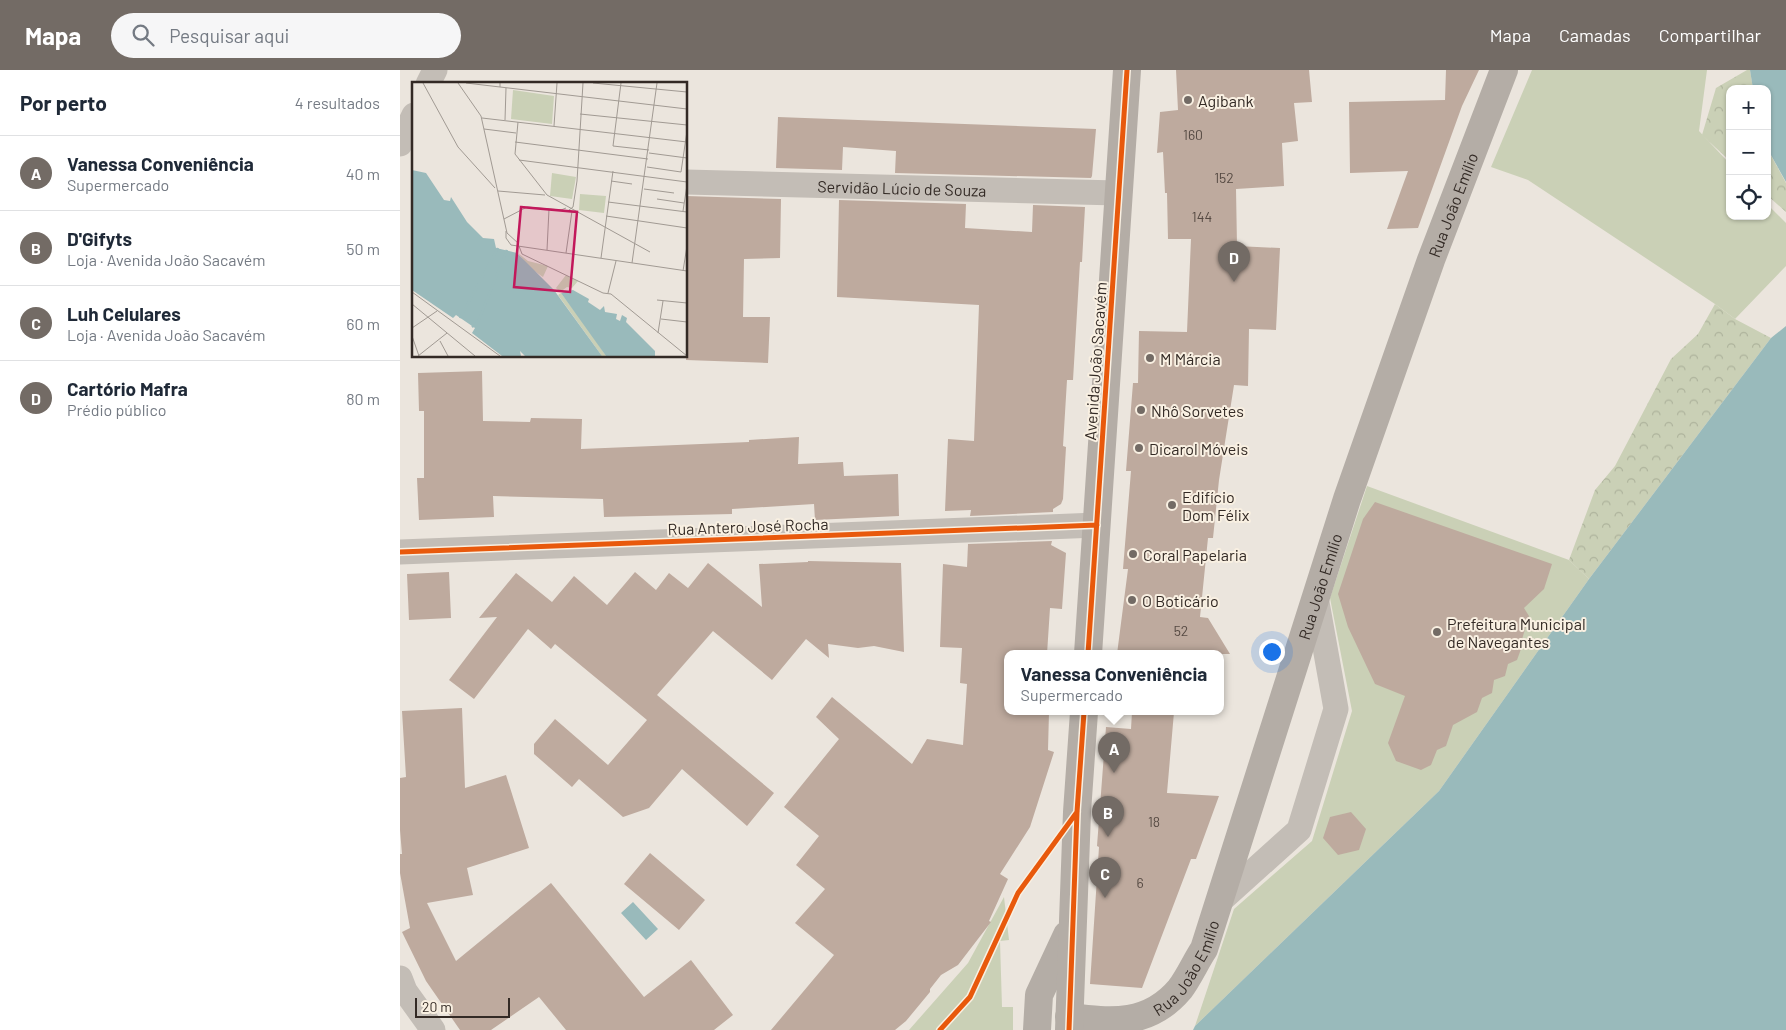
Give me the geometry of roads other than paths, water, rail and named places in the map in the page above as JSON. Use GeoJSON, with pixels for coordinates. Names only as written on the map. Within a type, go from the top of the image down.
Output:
{"type":"FeatureCollection","features":[{"type":"Feature","properties":{"kind":"main road","name":"Avenida João Sacavém"},"geometry":{"type":"LineString","coordinates":[[1088,650],[1127,70]]}},
{"type":"Feature","properties":{"kind":"main road","name":"Rua João Emílio"},"geometry":{"type":"LineString","coordinates":[[1069,1024],[1132,1019],[1158,1009],[1180,988],[1204,948],[1347,498],[1431,260],[1504,70]]}},
{"type":"Feature","properties":{"kind":"main road"},"geometry":{"type":"LineString","coordinates":[[1069,1024],[1076,812],[1084,715]]}},
{"type":"Feature","properties":{"kind":"main road"},"geometry":{"type":"LineString","coordinates":[[1037,1030],[1039,996],[1072,924]]}},
{"type":"Feature","properties":{"kind":"street"},"geometry":{"type":"LineString","coordinates":[[429,82],[435,70]]}},
{"type":"Feature","properties":{"kind":"street"},"geometry":{"type":"LineString","coordinates":[[400,144],[412,119]]}},
{"type":"Feature","properties":{"kind":"street","name":"Servidão Lúcio de Souza"},"geometry":{"type":"LineString","coordinates":[[688,182],[1118,193]]}},
{"type":"Feature","properties":{"kind":"street","name":"Rua Antero José Rocha"},"geometry":{"type":"LineString","coordinates":[[400,552],[1097,525]]}},
{"type":"Feature","properties":{"kind":"street"},"geometry":{"type":"LineString","coordinates":[[1219,902],[1299,830],[1336,710],[1316,597]]}},
{"type":"Feature","properties":{"kind":"street"},"geometry":{"type":"LineString","coordinates":[[400,978],[405,990],[433,1030]]}},
{"type":"Feature","properties":{"kind":"water"},"geometry":{"type":"Polygon","coordinates":[[[1750,70],[1786,70],[1786,182],[1771,155],[1771,85],[1752,85],[1750,70]]]}},
{"type":"Feature","properties":{"kind":"water"},"geometry":{"type":"Polygon","coordinates":[[[1786,326],[1786,1030],[1193,1030],[1439,791],[1589,579],[1771,338],[1786,326]]]}},
{"type":"Feature","properties":{"kind":"water"},"geometry":{"type":"Polygon","coordinates":[[[633,902],[658,929],[646,940],[621,913],[633,902]]]}},
{"type":"Feature","properties":{"kind":"place","name":"Agibank"},"geometry":{"type":"Point","coordinates":[1188,100]}},
{"type":"Feature","properties":{"kind":"place","name":"Cartório Mafra"},"geometry":{"type":"Point","coordinates":[1234,282]}},
{"type":"Feature","properties":{"kind":"place","name":"M Márcia"},"geometry":{"type":"Point","coordinates":[1150,358]}},
{"type":"Feature","properties":{"kind":"place","name":"Nhô Sorvetes"},"geometry":{"type":"Point","coordinates":[1141,410]}},
{"type":"Feature","properties":{"kind":"place","name":"Dicarol Móveis"},"geometry":{"type":"Point","coordinates":[1139,448]}},
{"type":"Feature","properties":{"kind":"place","name":"Edifício Dom Félix"},"geometry":{"type":"Point","coordinates":[1172,505]}},
{"type":"Feature","properties":{"kind":"place","name":"Coral Papelaria"},"geometry":{"type":"Point","coordinates":[1133,554]}},
{"type":"Feature","properties":{"kind":"place","name":"O Boticário"},"geometry":{"type":"Point","coordinates":[1132,600]}},
{"type":"Feature","properties":{"kind":"place","name":"Prefeitura Municipal de Navegantes"},"geometry":{"type":"Point","coordinates":[1437,632]}},
{"type":"Feature","properties":{"kind":"place","name":"Vanessa Conveniência"},"geometry":{"type":"Point","coordinates":[1114,773]}},
{"type":"Feature","properties":{"kind":"place","name":"D'Gifyts"},"geometry":{"type":"Point","coordinates":[1108,837]}},
{"type":"Feature","properties":{"kind":"place","name":"Luh Celulares"},"geometry":{"type":"Point","coordinates":[1105,898]}}]}
